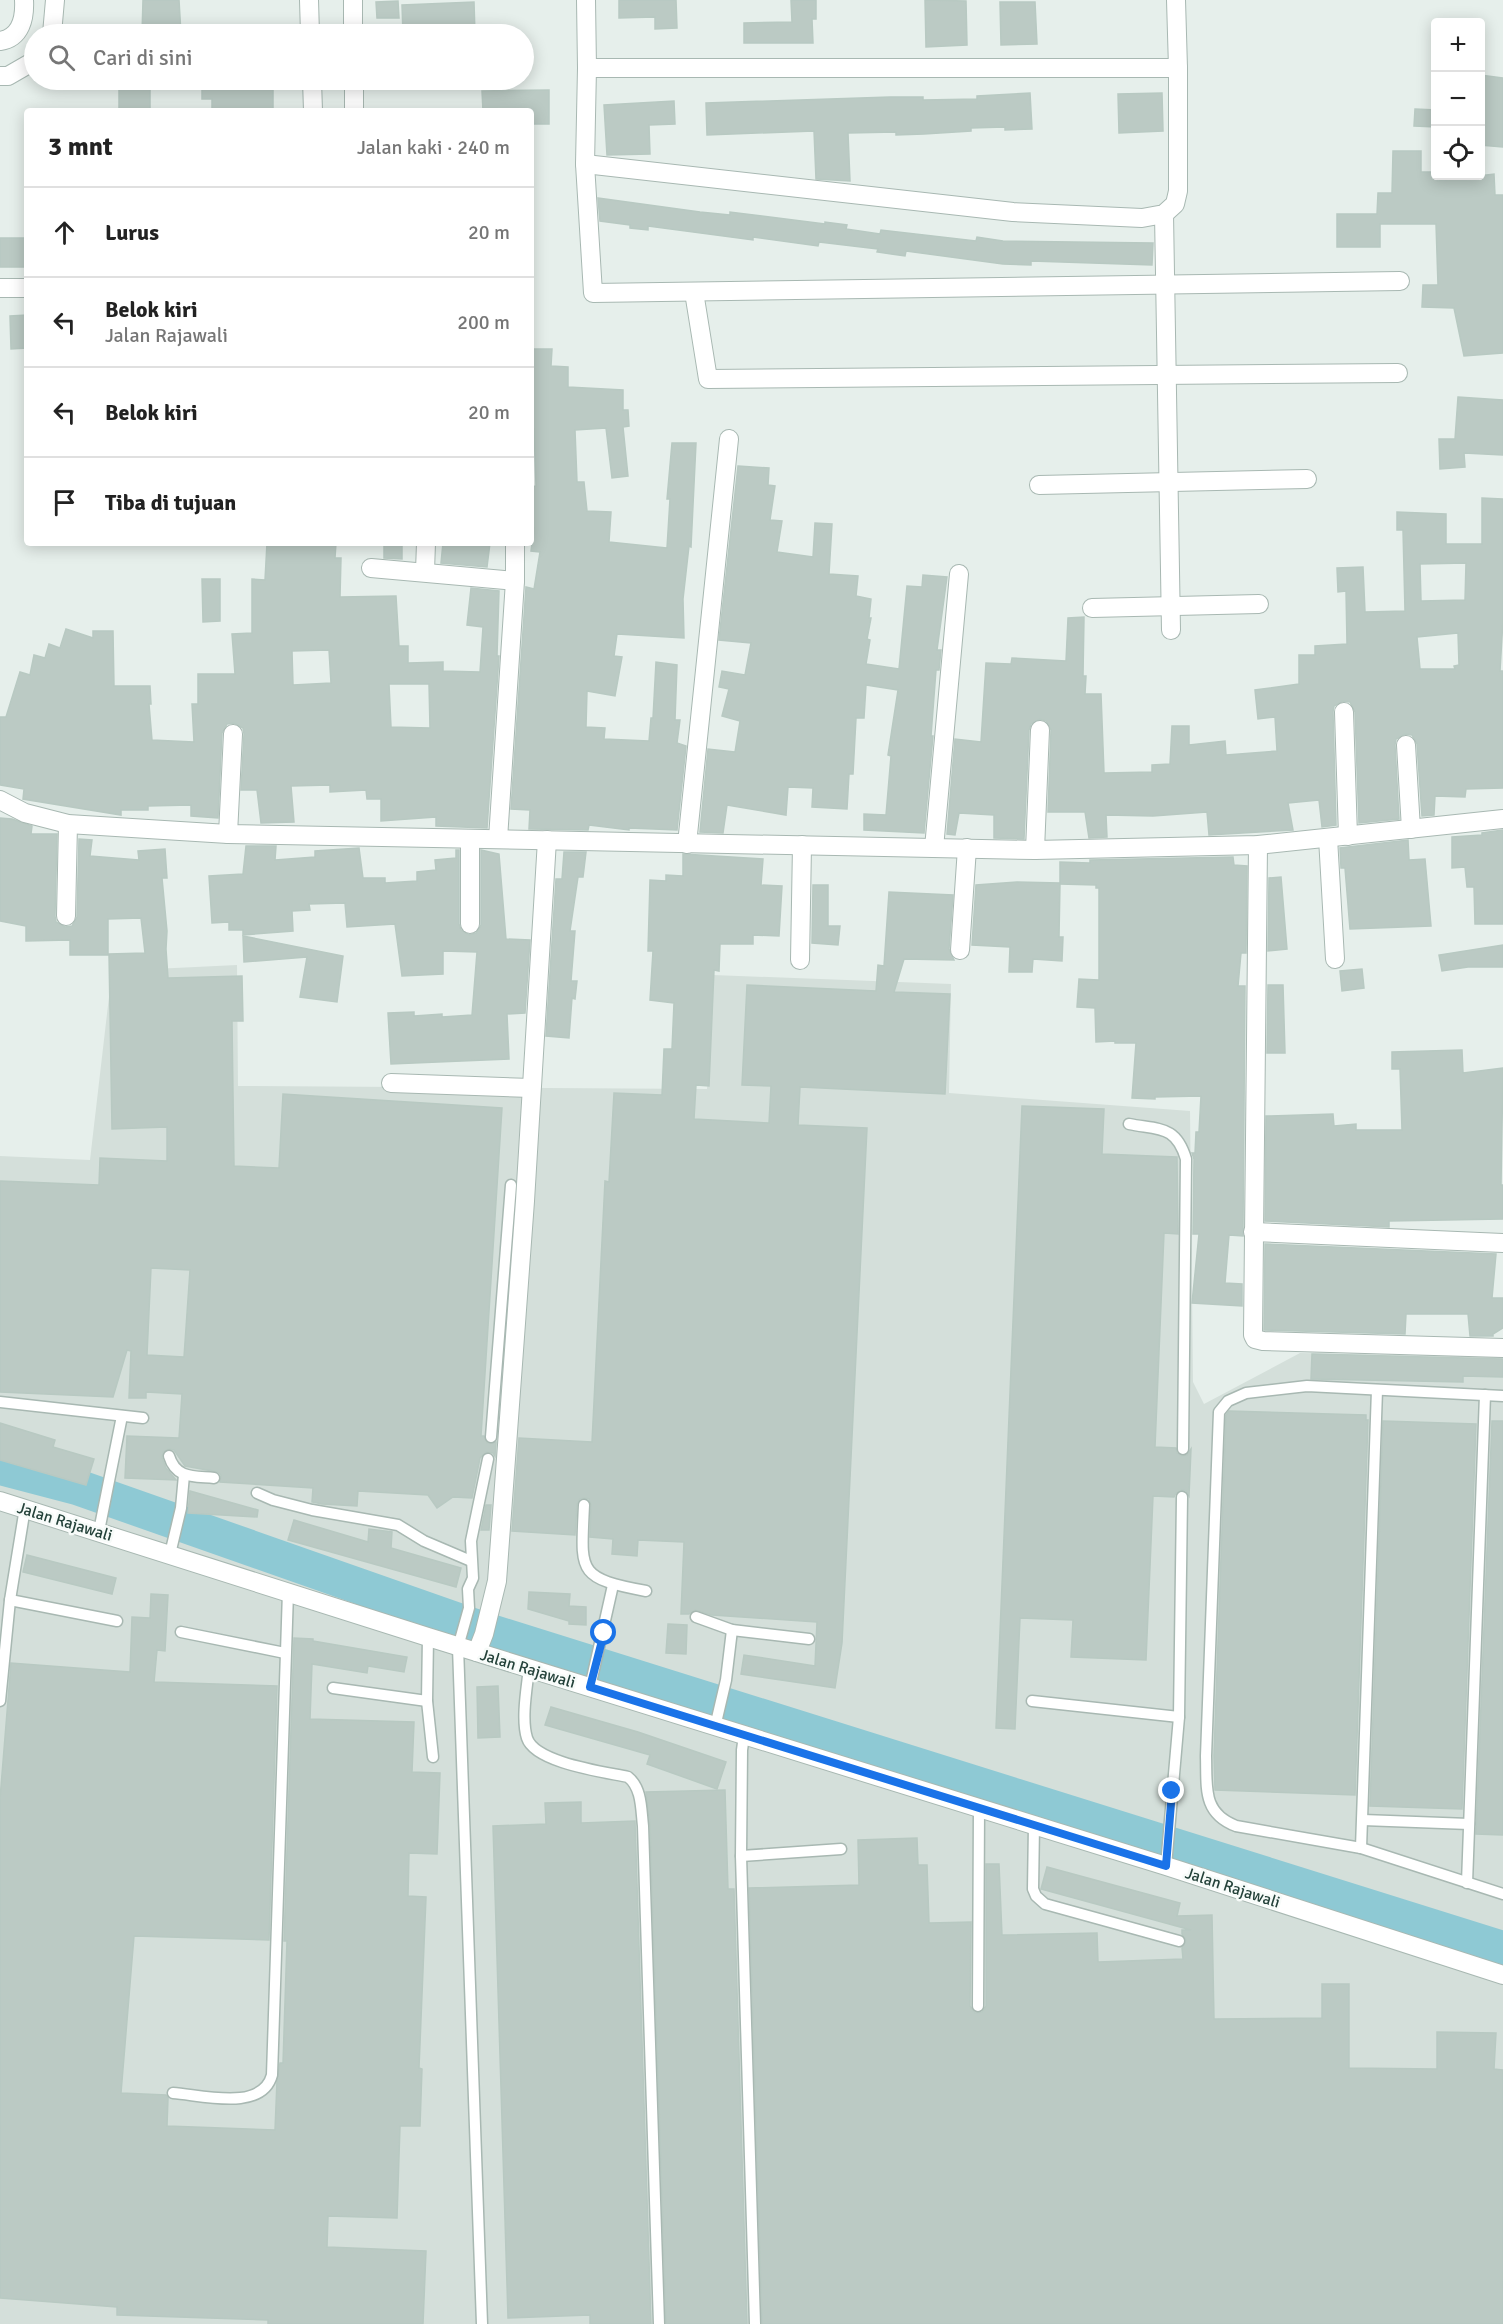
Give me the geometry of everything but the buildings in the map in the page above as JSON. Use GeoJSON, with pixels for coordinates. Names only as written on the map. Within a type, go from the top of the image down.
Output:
{"type":"FeatureCollection","features":[{"type":"Feature","properties":{"kind":"street"},"geometry":{"type":"LineString","coordinates":[[24,0],[26,24]]}},
{"type":"Feature","properties":{"kind":"street"},"geometry":{"type":"LineString","coordinates":[[53,24],[55,0]]}},
{"type":"Feature","properties":{"kind":"street"},"geometry":{"type":"LineString","coordinates":[[309,0],[310,24]]}},
{"type":"Feature","properties":{"kind":"street"},"geometry":{"type":"LineString","coordinates":[[353,0],[353,24]]}},
{"type":"Feature","properties":{"kind":"street"},"geometry":{"type":"LineString","coordinates":[[586,0],[585,164],[592,293],[1400,281]]}},
{"type":"Feature","properties":{"kind":"street"},"geometry":{"type":"LineString","coordinates":[[585,164],[1012,212],[1142,218],[1164,214],[1175,204],[1178,191],[1176,0]]}},
{"type":"Feature","properties":{"kind":"street"},"geometry":{"type":"LineString","coordinates":[[0,41],[24,37]]}},
{"type":"Feature","properties":{"kind":"street"},"geometry":{"type":"LineString","coordinates":[[0,76],[8,76],[24,67]]}},
{"type":"Feature","properties":{"kind":"street"},"geometry":{"type":"LineString","coordinates":[[587,68],[1178,68]]}},
{"type":"Feature","properties":{"kind":"street"},"geometry":{"type":"LineString","coordinates":[[313,90],[314,108]]}},
{"type":"Feature","properties":{"kind":"street"},"geometry":{"type":"LineString","coordinates":[[354,90],[354,108]]}},
{"type":"Feature","properties":{"kind":"street"},"geometry":{"type":"LineString","coordinates":[[1164,214],[1171,630]]}},
{"type":"Feature","properties":{"kind":"street"},"geometry":{"type":"LineString","coordinates":[[0,288],[24,288]]}},
{"type":"Feature","properties":{"kind":"street"},"geometry":{"type":"LineString","coordinates":[[694,292],[708,379],[1398,373]]}},
{"type":"Feature","properties":{"kind":"street"},"geometry":{"type":"LineString","coordinates":[[687,844],[729,439]]}},
{"type":"Feature","properties":{"kind":"street"},"geometry":{"type":"LineString","coordinates":[[1039,485],[1307,479]]}},
{"type":"Feature","properties":{"kind":"street"},"geometry":{"type":"LineString","coordinates":[[425,571],[426,546]]}},
{"type":"Feature","properties":{"kind":"street"},"geometry":{"type":"LineString","coordinates":[[498,839],[515,581],[515,546]]}},
{"type":"Feature","properties":{"kind":"street"},"geometry":{"type":"LineString","coordinates":[[371,567],[515,581]]}},
{"type":"Feature","properties":{"kind":"street"},"geometry":{"type":"LineString","coordinates":[[934,848],[959,574]]}},
{"type":"Feature","properties":{"kind":"street"},"geometry":{"type":"LineString","coordinates":[[1092,608],[1259,604]]}},
{"type":"Feature","properties":{"kind":"street"},"geometry":{"type":"LineString","coordinates":[[1344,712],[1348,836]]}},
{"type":"Feature","properties":{"kind":"street"},"geometry":{"type":"LineString","coordinates":[[1035,850],[1040,730]]}},
{"type":"Feature","properties":{"kind":"street"},"geometry":{"type":"LineString","coordinates":[[228,834],[233,734]]}},
{"type":"Feature","properties":{"kind":"street"},"geometry":{"type":"LineString","coordinates":[[1406,745],[1411,829]]}},
{"type":"Feature","properties":{"kind":"street"},"geometry":{"type":"LineString","coordinates":[[0,800],[25,813],[68,824],[228,834],[1035,850],[1258,845],[1503,819]]}},
{"type":"Feature","properties":{"kind":"street"},"geometry":{"type":"LineString","coordinates":[[66,916],[68,824]]}},
{"type":"Feature","properties":{"kind":"street"},"geometry":{"type":"LineString","coordinates":[[1328,838],[1335,959]]}},
{"type":"Feature","properties":{"kind":"street"},"geometry":{"type":"LineString","coordinates":[[470,839],[470,924]]}},
{"type":"Feature","properties":{"kind":"street"},"geometry":{"type":"LineString","coordinates":[[477,1652],[484,1634],[497,1581],[525,1201],[547,840]]}},
{"type":"Feature","properties":{"kind":"street"},"geometry":{"type":"LineString","coordinates":[[800,960],[802,845]]}},
{"type":"Feature","properties":{"kind":"street"},"geometry":{"type":"LineString","coordinates":[[1258,845],[1251,1330],[1255,1339],[1503,1348]]}},
{"type":"Feature","properties":{"kind":"street"},"geometry":{"type":"LineString","coordinates":[[960,950],[968,849]]}},
{"type":"Feature","properties":{"kind":"street"},"geometry":{"type":"LineString","coordinates":[[391,1083],[531,1088]]}},
{"type":"Feature","properties":{"kind":"street"},"geometry":{"type":"LineString","coordinates":[[1253,1232],[1503,1242]]}},
{"type":"Feature","properties":{"kind":"street","name":"Jalan Rajawali"},"geometry":{"type":"LineString","coordinates":[[0,1501],[100,1525],[170,1554],[458,1647],[529,1668],[592,1680],[744,1736],[1034,1826],[1167,1860],[1503,1975]]}},
{"type":"Feature","properties":{"kind":"lane"},"geometry":{"type":"LineString","coordinates":[[1129,1124],[1169,1132],[1179,1141],[1186,1159],[1183,1449]]}},
{"type":"Feature","properties":{"kind":"lane"},"geometry":{"type":"LineString","coordinates":[[491,1437],[511,1185]]}},
{"type":"Feature","properties":{"kind":"lane"},"geometry":{"type":"LineString","coordinates":[[1503,1396],[1307,1386],[1246,1394],[1228,1401],[1219,1413],[1206,1756],[1208,1800],[1227,1822],[1236,1826],[1361,1848],[1503,1894]]}},
{"type":"Feature","properties":{"kind":"lane"},"geometry":{"type":"LineString","coordinates":[[1361,1848],[1377,1390]]}},
{"type":"Feature","properties":{"kind":"lane"},"geometry":{"type":"LineString","coordinates":[[1467,1883],[1485,1395]]}},
{"type":"Feature","properties":{"kind":"lane"},"geometry":{"type":"LineString","coordinates":[[0,1402],[142,1418]]}},
{"type":"Feature","properties":{"kind":"lane"},"geometry":{"type":"LineString","coordinates":[[100,1525],[122,1416]]}},
{"type":"Feature","properties":{"kind":"lane"},"geometry":{"type":"LineString","coordinates":[[169,1456],[172,1466],[184,1475],[214,1478]]}},
{"type":"Feature","properties":{"kind":"lane"},"geometry":{"type":"LineString","coordinates":[[482,2324],[458,1647],[469,1608],[468,1589],[473,1578],[471,1541],[488,1459]]}},
{"type":"Feature","properties":{"kind":"lane"},"geometry":{"type":"LineString","coordinates":[[170,1554],[181,1508],[184,1475]]}},
{"type":"Feature","properties":{"kind":"lane"},"geometry":{"type":"LineString","coordinates":[[256,1493],[312,1510],[398,1524],[424,1541],[471,1561]]}},
{"type":"Feature","properties":{"kind":"lane"},"geometry":{"type":"LineString","coordinates":[[1167,1860],[1179,1717],[1182,1497]]}},
{"type":"Feature","properties":{"kind":"lane"},"geometry":{"type":"LineString","coordinates":[[584,1505],[582,1552],[590,1573],[601,1581],[613,1585],[646,1591]]}},
{"type":"Feature","properties":{"kind":"lane"},"geometry":{"type":"LineString","coordinates":[[0,1701],[10,1600],[25,1508]]}},
{"type":"Feature","properties":{"kind":"lane"},"geometry":{"type":"LineString","coordinates":[[592,1680],[613,1585]]}},
{"type":"Feature","properties":{"kind":"lane"},"geometry":{"type":"LineString","coordinates":[[173,2092],[237,2099],[249,2098],[261,2093],[270,2085],[288,1592]]}},
{"type":"Feature","properties":{"kind":"lane"},"geometry":{"type":"LineString","coordinates":[[10,1600],[117,1621]]}},
{"type":"Feature","properties":{"kind":"lane"},"geometry":{"type":"LineString","coordinates":[[696,1617],[732,1630],[809,1639]]}},
{"type":"Feature","properties":{"kind":"lane"},"geometry":{"type":"LineString","coordinates":[[715,1726],[726,1680],[732,1630]]}},
{"type":"Feature","properties":{"kind":"lane"},"geometry":{"type":"LineString","coordinates":[[181,1632],[285,1653]]}},
{"type":"Feature","properties":{"kind":"lane"},"geometry":{"type":"LineString","coordinates":[[428,1637],[427,1701],[433,1758]]}},
{"type":"Feature","properties":{"kind":"lane"},"geometry":{"type":"LineString","coordinates":[[529,1668],[525,1713],[527,1738],[532,1746],[542,1754],[561,1762],[628,1777],[635,1783],[639,1793],[643,1826],[659,2324]]}},
{"type":"Feature","properties":{"kind":"lane"},"geometry":{"type":"LineString","coordinates":[[333,1688],[427,1701]]}},
{"type":"Feature","properties":{"kind":"lane"},"geometry":{"type":"LineString","coordinates":[[1032,1701],[1179,1717]]}},
{"type":"Feature","properties":{"kind":"lane"},"geometry":{"type":"LineString","coordinates":[[744,1736],[741,1856],[755,2324]]}},
{"type":"Feature","properties":{"kind":"lane"},"geometry":{"type":"LineString","coordinates":[[978,2006],[979,1808]]}},
{"type":"Feature","properties":{"kind":"lane"},"geometry":{"type":"LineString","coordinates":[[1363,1820],[1469,1824]]}},
{"type":"Feature","properties":{"kind":"lane"},"geometry":{"type":"LineString","coordinates":[[1034,1826],[1034,1889],[1040,1901],[1179,1941]]}},
{"type":"Feature","properties":{"kind":"lane"},"geometry":{"type":"LineString","coordinates":[[741,1856],[841,1849]]}},
{"type":"Feature","properties":{"kind":"shaded area"},"geometry":{"type":"Polygon","coordinates":[[[237,965],[238,1086],[707,1089],[713,975],[951,984],[949,1093],[1190,1111],[1193,1382],[1204,1404],[1300,1353],[1503,1357],[1503,2324],[0,2324],[0,1156],[90,1160],[112,971],[237,965]]]}},
{"type":"Feature","properties":{"kind":"waterway"},"geometry":{"type":"LineString","coordinates":[[0,1467],[77,1487],[481,1629],[1503,1949]]}},
{"type":"Feature","properties":{"kind":"route"},"geometry":{"type":"LineString","coordinates":[[604,1633],[590,1687],[1166,1866],[1172,1791]]}}]}
